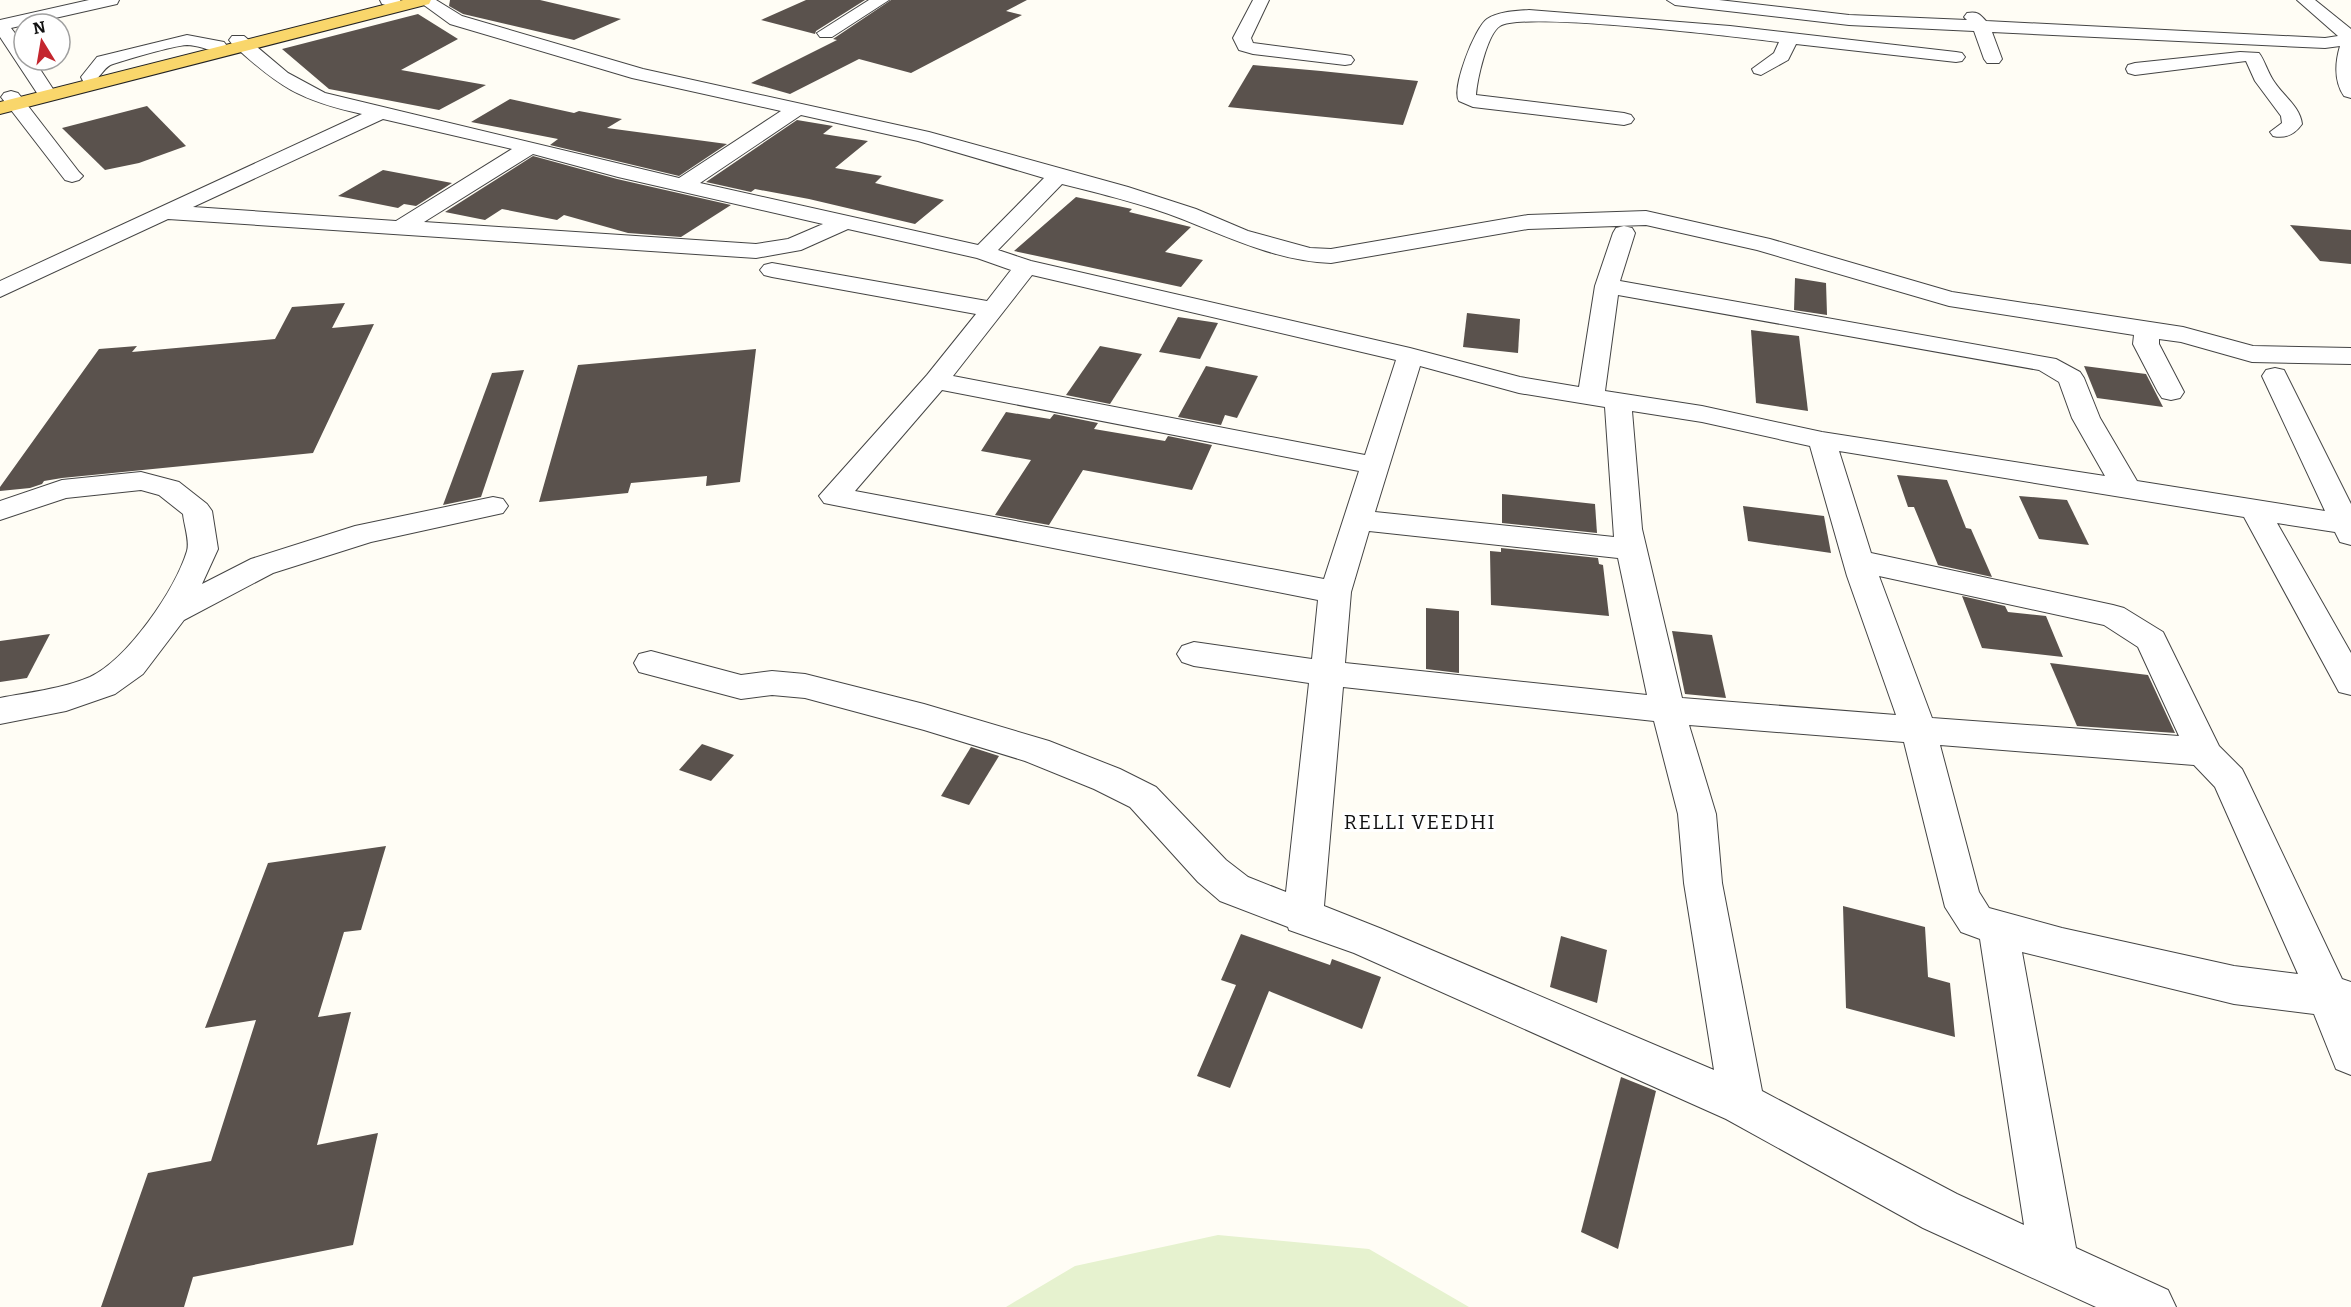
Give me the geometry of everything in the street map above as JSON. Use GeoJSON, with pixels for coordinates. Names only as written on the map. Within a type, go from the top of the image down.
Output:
{"type":"FeatureCollection","features":[{"type":"Feature","properties":{"kind":"main road"},"geometry":{"type":"LineString","coordinates":[[233,44],[424,0]]}},
{"type":"Feature","properties":{"kind":"main road"},"geometry":{"type":"LineString","coordinates":[[7,102],[393,1]]}},
{"type":"Feature","properties":{"kind":"main road"},"geometry":{"type":"LineString","coordinates":[[7,102],[90,77]]}},
{"type":"Feature","properties":{"kind":"street"},"geometry":{"type":"LineString","coordinates":[[0,25],[111,0]]}},
{"type":"Feature","properties":{"kind":"street"},"geometry":{"type":"LineString","coordinates":[[424,0],[456,20],[639,74],[922,136],[1120,192],[1188,214],[1240,236],[1309,255],[1331,256],[1528,222],[1646,218],[1762,244],[1949,299],[2183,335],[2252,354],[2351,356]]}},
{"type":"Feature","properties":{"kind":"street"},"geometry":{"type":"LineString","coordinates":[[826,33],[881,0]]}},
{"type":"Feature","properties":{"kind":"street"},"geometry":{"type":"LineString","coordinates":[[1261,0],[1242,38],[1245,46],[1253,49],[1345,60]]}},
{"type":"Feature","properties":{"kind":"street"},"geometry":{"type":"LineString","coordinates":[[1674,0],[1849,20],[1938,20],[2325,43],[2351,39]]}},
{"type":"Feature","properties":{"kind":"street"},"geometry":{"type":"LineString","coordinates":[[1762,0],[1938,20]]}},
{"type":"Feature","properties":{"kind":"street"},"geometry":{"type":"LineString","coordinates":[[2305,0],[2337,24],[2351,39]]}},
{"type":"Feature","properties":{"kind":"street"},"geometry":{"type":"LineString","coordinates":[[1624,119],[1473,101],[1466,97],[1486,29],[1496,21],[1517,16],[1541,16],[1646,23],[1956,57],[1938,20]]}},
{"type":"Feature","properties":{"kind":"street"},"geometry":{"type":"LineString","coordinates":[[1977,22],[1993,59]]}},
{"type":"Feature","properties":{"kind":"street"},"geometry":{"type":"LineString","coordinates":[[0,25],[12,38]]}},
{"type":"Feature","properties":{"kind":"street"},"geometry":{"type":"LineString","coordinates":[[1761,69],[1782,56],[1789,38]]}},
{"type":"Feature","properties":{"kind":"street"},"geometry":{"type":"LineString","coordinates":[[2326,62],[2351,39]]}},
{"type":"Feature","properties":{"kind":"street"},"geometry":{"type":"LineString","coordinates":[[90,77],[103,61],[187,40],[233,44],[310,96],[682,185],[983,253],[1026,267],[1410,356],[1519,385],[1702,414],[1822,440],[2126,488],[2349,528]]}},
{"type":"Feature","properties":{"kind":"street"},"geometry":{"type":"LineString","coordinates":[[2253,57],[2264,81],[2291,115],[2292,124],[2288,129],[2280,132]]}},
{"type":"Feature","properties":{"kind":"street"},"geometry":{"type":"LineString","coordinates":[[2135,69],[2203,60],[2253,57],[2326,62],[2351,92]]}},
{"type":"Feature","properties":{"kind":"street"},"geometry":{"type":"LineString","coordinates":[[9,74],[17,72]]}},
{"type":"Feature","properties":{"kind":"street"},"geometry":{"type":"LineString","coordinates":[[30,72],[44,89]]}},
{"type":"Feature","properties":{"kind":"street"},"geometry":{"type":"LineString","coordinates":[[7,102],[72,176]]}},
{"type":"Feature","properties":{"kind":"street"},"geometry":{"type":"LineString","coordinates":[[682,185],[797,109]]}},
{"type":"Feature","properties":{"kind":"street"},"geometry":{"type":"LineString","coordinates":[[0,290],[379,114]]}},
{"type":"Feature","properties":{"kind":"street"},"geometry":{"type":"LineString","coordinates":[[401,227],[530,147]]}},
{"type":"Feature","properties":{"kind":"street"},"geometry":{"type":"LineString","coordinates":[[983,253],[1058,176]]}},
{"type":"Feature","properties":{"kind":"street"},"geometry":{"type":"LineString","coordinates":[[165,212],[756,251],[793,245],[846,222]]}},
{"type":"Feature","properties":{"kind":"street"},"geometry":{"type":"LineString","coordinates":[[1624,233],[1606,286],[1605,398],[1632,549],[1660,682],[1697,814],[1703,883],[1742,1104]]}},
{"type":"Feature","properties":{"kind":"street"},"geometry":{"type":"LineString","coordinates":[[1026,267],[936,381],[834,496],[1335,592]]}},
{"type":"Feature","properties":{"kind":"street"},"geometry":{"type":"LineString","coordinates":[[772,270],[992,309]]}},
{"type":"Feature","properties":{"kind":"street"},"geometry":{"type":"LineString","coordinates":[[1606,286],[2047,364],[2071,378],[2086,418],[2126,488]]}},
{"type":"Feature","properties":{"kind":"street"},"geometry":{"type":"LineString","coordinates":[[2147,330],[2146,344],[2171,392]]}},
{"type":"Feature","properties":{"kind":"street"},"geometry":{"type":"LineString","coordinates":[[1303,918],[1335,592],[1410,356]]}},
{"type":"Feature","properties":{"kind":"street"},"geometry":{"type":"LineString","coordinates":[[2276,376],[2349,528]]}},
{"type":"Feature","properties":{"kind":"street"},"geometry":{"type":"LineString","coordinates":[[936,381],[1374,465]]}},
{"type":"Feature","properties":{"kind":"street"},"geometry":{"type":"LineString","coordinates":[[1822,440],[1859,561],[1919,730],[1965,907],[1975,920],[2062,945],[2234,985],[2340,998]]}},
{"type":"Feature","properties":{"kind":"street"},"geometry":{"type":"LineString","coordinates":[[0,511],[62,489],[141,481],[169,488],[197,511],[203,549],[173,612],[131,665],[103,685],[66,698],[0,711]]}},
{"type":"Feature","properties":{"kind":"street"},"geometry":{"type":"LineString","coordinates":[[173,612],[262,566],[366,533],[494,506]]}},
{"type":"Feature","properties":{"kind":"street"},"geometry":{"type":"LineString","coordinates":[[2255,510],[2351,683]]}},
{"type":"Feature","properties":{"kind":"street"},"geometry":{"type":"LineString","coordinates":[[1357,520],[1632,549]]}},
{"type":"Feature","properties":{"kind":"street"},"geometry":{"type":"LineString","coordinates":[[1859,561],[2113,616],[2151,640],[2206,755],[2229,779],[2340,998],[2351,1055]]}},
{"type":"Feature","properties":{"kind":"street"},"geometry":{"type":"LineString","coordinates":[[1194,654],[1328,675],[1669,709],[2189,750],[2206,755]]}},
{"type":"Feature","properties":{"kind":"street"},"geometry":{"type":"LineString","coordinates":[[651,663],[741,687],[772,683],[805,686],[924,717],[1036,751],[1097,775],[1143,797],[1212,871],[1234,889],[1303,918],[1368,941],[1742,1104],[1940,1211],[2151,1307]]}},
{"type":"Feature","properties":{"kind":"street"},"geometry":{"type":"LineString","coordinates":[[1998,928],[2054,1261]]}},
{"type":"Feature","properties":{"kind":"green space"},"geometry":{"type":"Polygon","coordinates":[[[1218,1235],[1369,1249],[1469,1307],[1006,1307],[1075,1266],[1218,1235]]]}},
{"type":"Feature","properties":{"kind":"building"},"geometry":{"type":"Polygon","coordinates":[[[450,0],[540,0],[621,19],[574,40],[463,14],[449,6],[450,0]]]}},
{"type":"Feature","properties":{"kind":"building"},"geometry":{"type":"Polygon","coordinates":[[[806,0],[865,0],[816,31],[815,34],[761,20],[806,0]]]}},
{"type":"Feature","properties":{"kind":"building"},"geometry":{"type":"Polygon","coordinates":[[[891,0],[1027,0],[1006,11],[1022,15],[911,73],[859,59],[790,94],[751,83],[837,40],[833,39],[891,0]]]}},
{"type":"Feature","properties":{"kind":"building"},"geometry":{"type":"Polygon","coordinates":[[[418,14],[458,39],[401,70],[486,85],[439,110],[329,89],[282,49],[418,14]]]}},
{"type":"Feature","properties":{"kind":"building"},"geometry":{"type":"Polygon","coordinates":[[[1253,65],[1418,81],[1403,125],[1228,107],[1253,65]]]}},
{"type":"Feature","properties":{"kind":"building"},"geometry":{"type":"Polygon","coordinates":[[[510,99],[574,113],[579,111],[622,119],[607,128],[727,144],[679,176],[550,145],[558,139],[471,122],[510,99]]]}},
{"type":"Feature","properties":{"kind":"building"},"geometry":{"type":"Polygon","coordinates":[[[147,106],[186,146],[139,163],[105,170],[62,128],[147,106]]]}},
{"type":"Feature","properties":{"kind":"building"},"geometry":{"type":"Polygon","coordinates":[[[797,120],[833,126],[823,134],[868,141],[835,168],[882,176],[875,183],[944,200],[915,224],[809,199],[755,189],[751,192],[706,182],[797,120]]]}},
{"type":"Feature","properties":{"kind":"building"},"geometry":{"type":"Polygon","coordinates":[[[533,156],[617,179],[731,205],[681,237],[628,233],[564,215],[557,220],[502,209],[485,220],[445,212],[533,156]]]}},
{"type":"Feature","properties":{"kind":"building"},"geometry":{"type":"Polygon","coordinates":[[[383,170],[452,183],[416,206],[404,204],[398,208],[338,196],[383,170]]]}},
{"type":"Feature","properties":{"kind":"building"},"geometry":{"type":"Polygon","coordinates":[[[1076,197],[1132,209],[1129,212],[1191,227],[1165,252],[1203,260],[1181,287],[1014,251],[1076,197]]]}},
{"type":"Feature","properties":{"kind":"building"},"geometry":{"type":"Polygon","coordinates":[[[2290,225],[2351,230],[2351,264],[2320,261],[2290,225]]]}},
{"type":"Feature","properties":{"kind":"building"},"geometry":{"type":"Polygon","coordinates":[[[1795,278],[1826,283],[1827,315],[1794,310],[1795,278]]]}},
{"type":"Feature","properties":{"kind":"building"},"geometry":{"type":"Polygon","coordinates":[[[345,303],[332,328],[374,324],[313,453],[62,478],[44,481],[30,488],[0,491],[0,487],[99,349],[137,346],[132,352],[275,339],[292,307],[345,303]]]}},
{"type":"Feature","properties":{"kind":"building"},"geometry":{"type":"Polygon","coordinates":[[[1467,313],[1520,319],[1518,353],[1463,347],[1467,313]]]}},
{"type":"Feature","properties":{"kind":"building"},"geometry":{"type":"Polygon","coordinates":[[[1178,317],[1218,323],[1200,359],[1159,352],[1178,317]]]}},
{"type":"Feature","properties":{"kind":"building"},"geometry":{"type":"Polygon","coordinates":[[[1751,330],[1799,336],[1808,411],[1756,403],[1751,330]]]}},
{"type":"Feature","properties":{"kind":"building"},"geometry":{"type":"Polygon","coordinates":[[[1100,346],[1142,354],[1110,404],[1066,395],[1100,346]]]}},
{"type":"Feature","properties":{"kind":"building"},"geometry":{"type":"Polygon","coordinates":[[[756,349],[740,482],[706,486],[707,476],[631,483],[628,493],[539,502],[578,365],[756,349]]]}},
{"type":"Feature","properties":{"kind":"building"},"geometry":{"type":"Polygon","coordinates":[[[1206,366],[1258,376],[1237,418],[1225,415],[1221,425],[1178,417],[1206,366]]]}},
{"type":"Feature","properties":{"kind":"building"},"geometry":{"type":"Polygon","coordinates":[[[2084,366],[2146,374],[2163,407],[2097,398],[2084,366]]]}},
{"type":"Feature","properties":{"kind":"building"},"geometry":{"type":"Polygon","coordinates":[[[524,370],[481,497],[443,505],[492,373],[524,370]]]}},
{"type":"Feature","properties":{"kind":"building"},"geometry":{"type":"Polygon","coordinates":[[[1006,412],[1050,419],[1054,414],[1098,423],[1094,429],[1165,441],[1168,436],[1212,445],[1192,490],[1083,470],[1049,525],[995,515],[1031,460],[981,451],[1006,412]]]}},
{"type":"Feature","properties":{"kind":"building"},"geometry":{"type":"Polygon","coordinates":[[[1897,475],[1947,480],[1966,528],[1971,529],[1992,577],[1938,565],[1914,507],[1908,507],[1897,475]]]}},
{"type":"Feature","properties":{"kind":"building"},"geometry":{"type":"Polygon","coordinates":[[[1502,494],[1595,504],[1597,533],[1502,523],[1502,494]]]}},
{"type":"Feature","properties":{"kind":"building"},"geometry":{"type":"Polygon","coordinates":[[[2019,496],[2067,500],[2089,545],[2039,539],[2019,496]]]}},
{"type":"Feature","properties":{"kind":"building"},"geometry":{"type":"Polygon","coordinates":[[[1743,506],[1824,516],[1831,553],[1748,541],[1743,506]]]}},
{"type":"Feature","properties":{"kind":"building"},"geometry":{"type":"Polygon","coordinates":[[[1501,548],[1598,558],[1599,564],[1603,565],[1609,616],[1491,605],[1490,551],[1501,552],[1501,548]]]}},
{"type":"Feature","properties":{"kind":"building"},"geometry":{"type":"Polygon","coordinates":[[[1962,596],[2005,606],[2008,612],[2046,616],[2063,657],[1982,648],[1962,596]]]}},
{"type":"Feature","properties":{"kind":"building"},"geometry":{"type":"Polygon","coordinates":[[[1426,608],[1459,611],[1459,673],[1426,669],[1426,608]]]}},
{"type":"Feature","properties":{"kind":"building"},"geometry":{"type":"Polygon","coordinates":[[[1672,631],[1712,635],[1726,698],[1685,694],[1672,631]]]}},
{"type":"Feature","properties":{"kind":"building"},"geometry":{"type":"Polygon","coordinates":[[[50,634],[27,678],[0,682],[0,641],[50,634]]]}},
{"type":"Feature","properties":{"kind":"building"},"geometry":{"type":"Polygon","coordinates":[[[2050,663],[2148,675],[2175,733],[2077,726],[2050,663]]]}},
{"type":"Feature","properties":{"kind":"building"},"geometry":{"type":"Polygon","coordinates":[[[702,744],[734,755],[711,781],[679,770],[702,744]]]}},
{"type":"Feature","properties":{"kind":"building"},"geometry":{"type":"Polygon","coordinates":[[[971,747],[999,756],[969,805],[941,796],[971,747]]]}},
{"type":"Feature","properties":{"kind":"building"},"geometry":{"type":"Polygon","coordinates":[[[386,846],[361,930],[344,932],[318,1017],[351,1012],[317,1145],[378,1133],[353,1245],[193,1277],[184,1307],[101,1307],[148,1173],[211,1161],[256,1020],[205,1028],[268,863],[386,846]]]}},
{"type":"Feature","properties":{"kind":"building"},"geometry":{"type":"Polygon","coordinates":[[[1843,906],[1925,927],[1928,977],[1950,983],[1955,1037],[1846,1008],[1843,906]]]}},
{"type":"Feature","properties":{"kind":"building"},"geometry":{"type":"Polygon","coordinates":[[[1241,934],[1330,965],[1332,959],[1381,977],[1362,1029],[1269,991],[1230,1088],[1197,1076],[1236,985],[1221,980],[1241,934]]]}},
{"type":"Feature","properties":{"kind":"building"},"geometry":{"type":"Polygon","coordinates":[[[1561,936],[1607,950],[1597,1003],[1550,987],[1561,936]]]}},
{"type":"Feature","properties":{"kind":"building"},"geometry":{"type":"Polygon","coordinates":[[[1621,1077],[1656,1091],[1618,1249],[1581,1232],[1621,1077]]]}},
{"type":"Feature","properties":{"kind":"district","name":"RELLI VEEDHI"},"geometry":{"type":"Point","coordinates":[1420,822]}}]}
